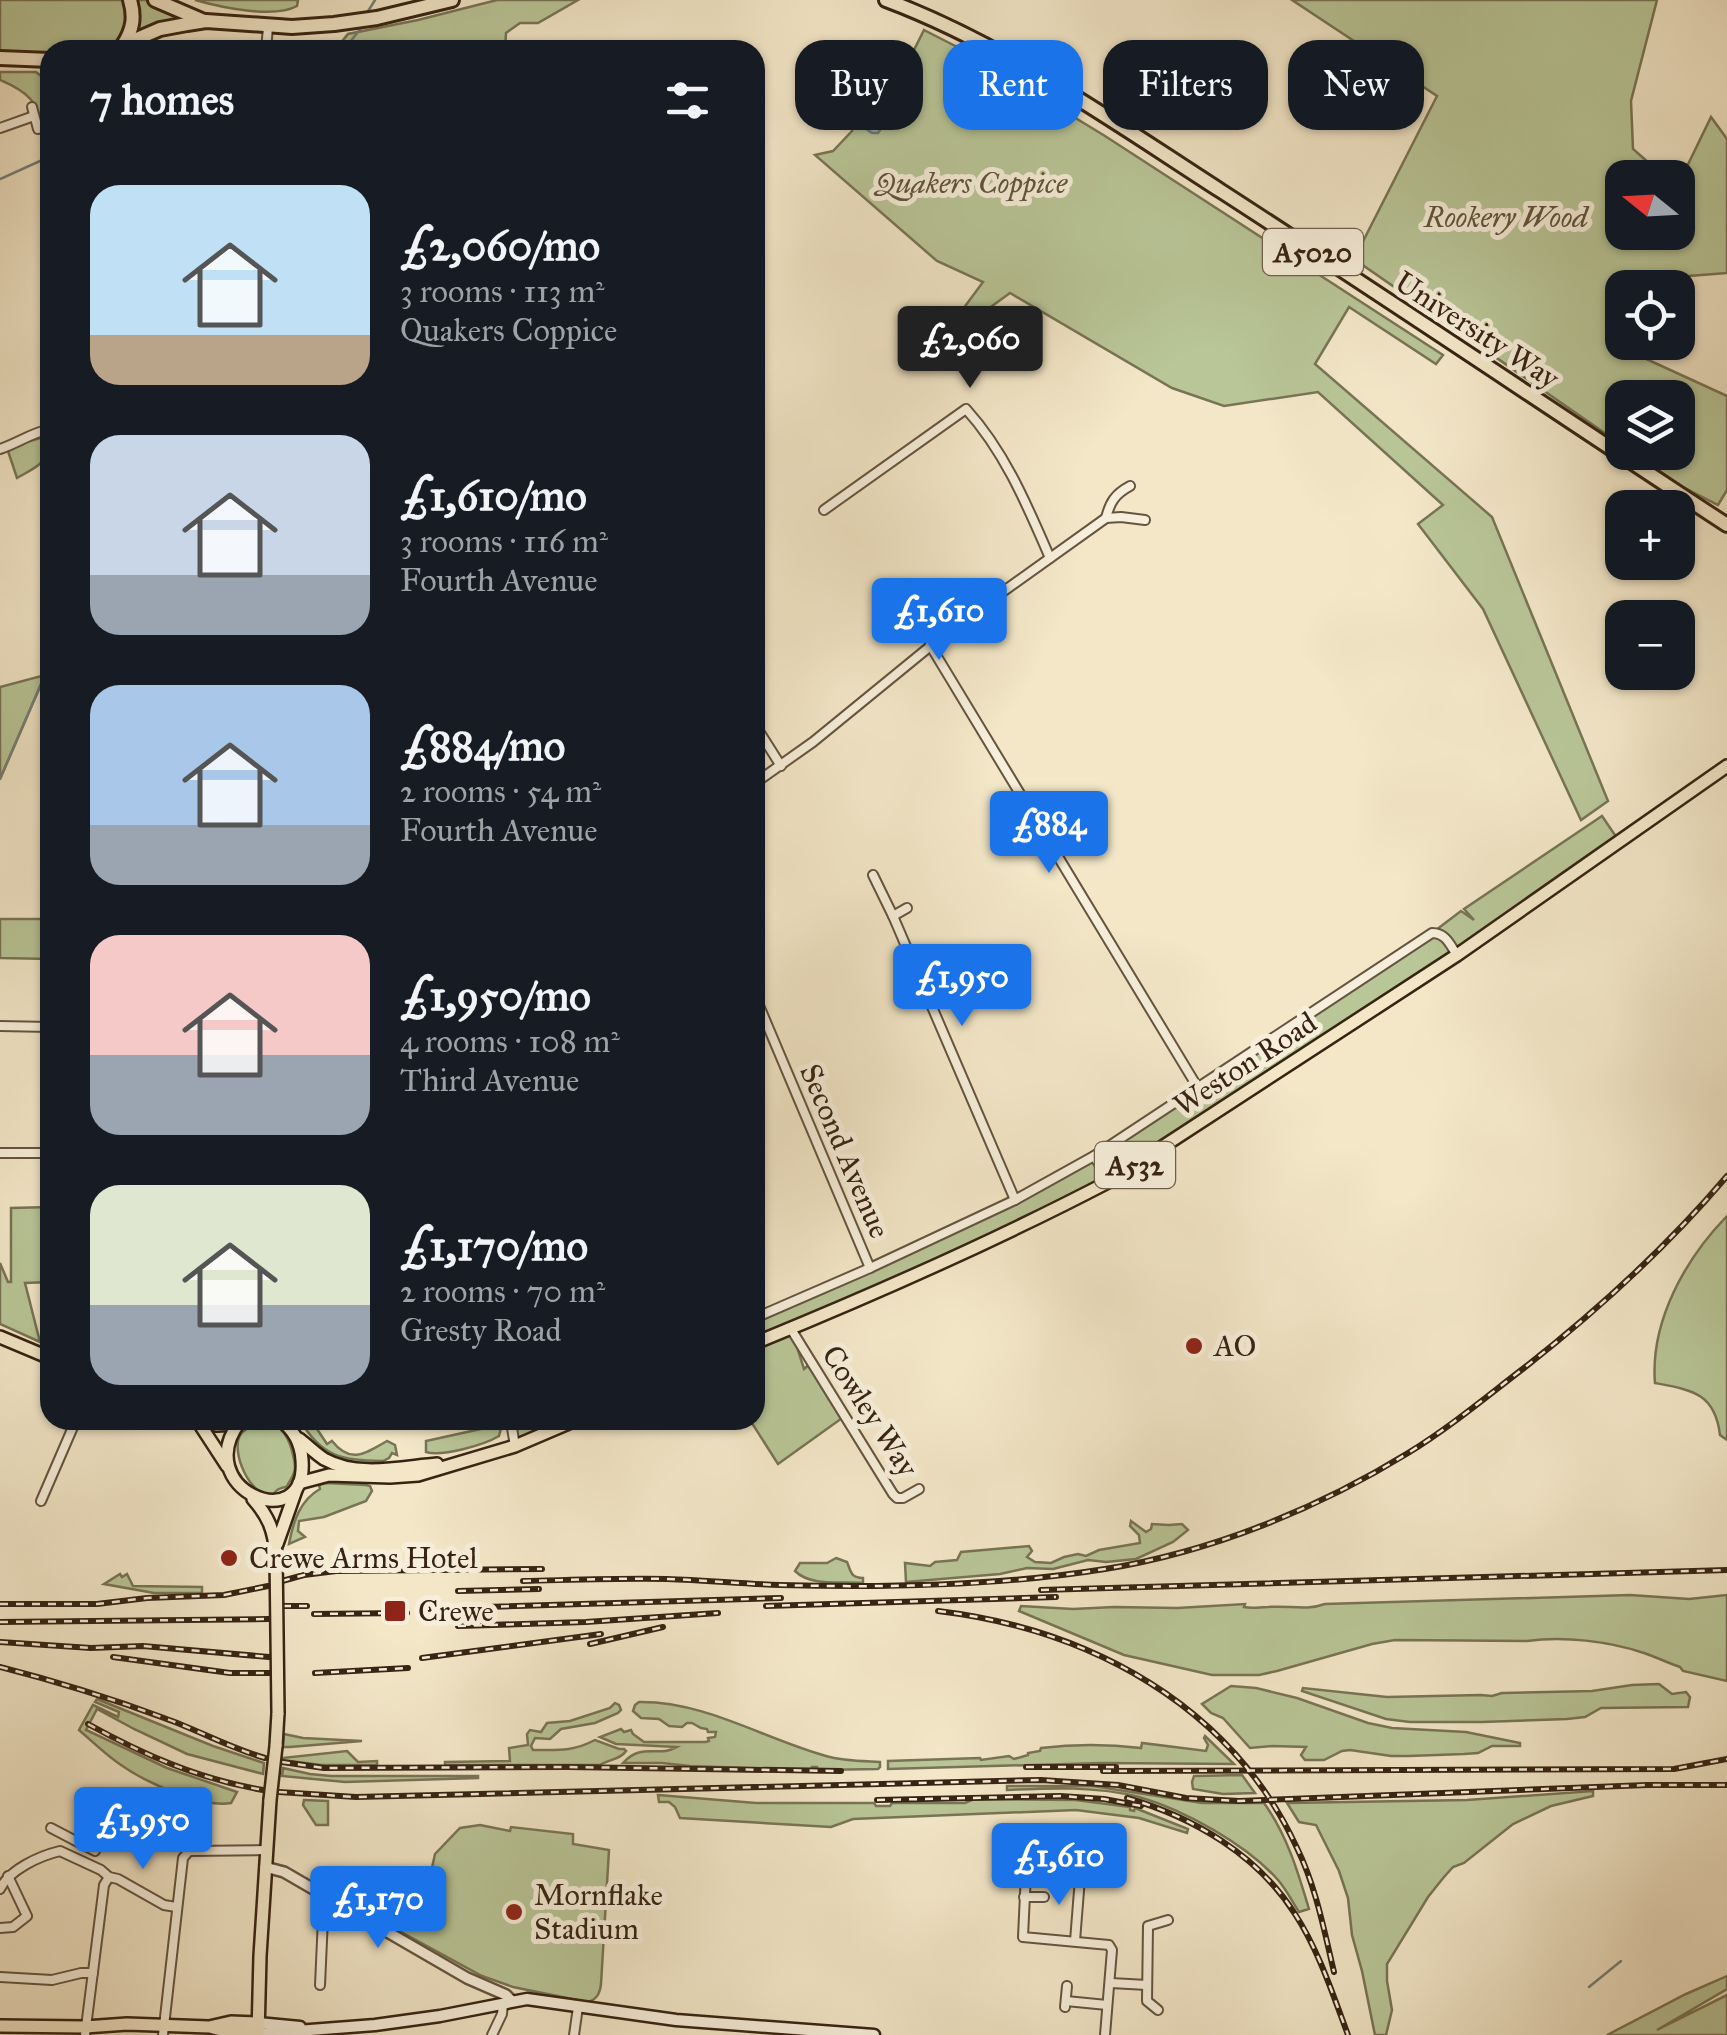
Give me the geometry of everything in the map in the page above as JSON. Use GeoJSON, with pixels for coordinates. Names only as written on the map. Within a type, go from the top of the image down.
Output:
{"type":"FeatureCollection","features":[{"type":"Feature","properties":{"kind":"highway"},"geometry":{"type":"LineString","coordinates":[[124,40],[132,25],[130,0]]}},
{"type":"Feature","properties":{"kind":"highway"},"geometry":{"type":"LineString","coordinates":[[156,0],[206,22]]}},
{"type":"Feature","properties":{"kind":"highway"},"geometry":{"type":"LineString","coordinates":[[137,40],[160,29],[206,22],[314,26],[377,18],[452,0]]}},
{"type":"Feature","properties":{"kind":"highway","name":"University Way"},"geometry":{"type":"LineString","coordinates":[[886,0],[979,42],[1100,114],[1727,525]]}},
{"type":"Feature","properties":{"kind":"highway"},"geometry":{"type":"LineString","coordinates":[[0,58],[40,60]]}},
{"type":"Feature","properties":{"kind":"main road","name":"Weston Road"},"geometry":{"type":"LineString","coordinates":[[765,1339],[894,1285],[1110,1182],[1457,955],[1727,766]]}},
{"type":"Feature","properties":{"kind":"main road"},"geometry":{"type":"LineString","coordinates":[[0,1336],[40,1354]]}},
{"type":"Feature","properties":{"kind":"main road"},"geometry":{"type":"LineString","coordinates":[[202,1430],[240,1486],[266,1513],[275,1551],[279,1686],[266,1850],[258,2031]]}},
{"type":"Feature","properties":{"kind":"main road"},"geometry":{"type":"LineString","coordinates":[[230,1470],[229,1445],[236,1430]]}},
{"type":"Feature","properties":{"kind":"main road"},"geometry":{"type":"LineString","coordinates":[[275,1551],[298,1485],[302,1460],[290,1430]]}},
{"type":"Feature","properties":{"kind":"main road"},"geometry":{"type":"LineString","coordinates":[[293,1430],[327,1460],[353,1467],[388,1470],[456,1463]]}},
{"type":"Feature","properties":{"kind":"main road"},"geometry":{"type":"LineString","coordinates":[[251,1496],[270,1501],[285,1498],[298,1485],[329,1476],[418,1475],[515,1446],[553,1430]]}},
{"type":"Feature","properties":{"kind":"main road"},"geometry":{"type":"LineString","coordinates":[[0,2026],[85,2031],[127,2024],[163,2031],[209,2026],[230,2032],[287,2034],[376,2025],[527,1999],[724,2030],[874,2035]]}},
{"type":"Feature","properties":{"kind":"street"},"geometry":{"type":"LineString","coordinates":[[267,40],[268,26]]}},
{"type":"Feature","properties":{"kind":"street"},"geometry":{"type":"LineString","coordinates":[[0,128],[33,112],[38,129]]}},
{"type":"Feature","properties":{"kind":"street"},"geometry":{"type":"LineString","coordinates":[[824,510],[966,409],[1004,459],[1050,558]]}},
{"type":"Feature","properties":{"kind":"street"},"geometry":{"type":"LineString","coordinates":[[0,449],[40,431]]}},
{"type":"Feature","properties":{"kind":"street"},"geometry":{"type":"LineString","coordinates":[[1106,518],[1112,500],[1130,486]]}},
{"type":"Feature","properties":{"kind":"street"},"geometry":{"type":"LineString","coordinates":[[765,777],[930,646],[1106,518],[1144,520]]}},
{"type":"Feature","properties":{"kind":"street"},"geometry":{"type":"LineString","coordinates":[[930,646],[1198,1088]]}},
{"type":"Feature","properties":{"kind":"street"},"geometry":{"type":"LineString","coordinates":[[765,741],[780,766]]}},
{"type":"Feature","properties":{"kind":"street"},"geometry":{"type":"LineString","coordinates":[[873,874],[1015,1200]]}},
{"type":"Feature","properties":{"kind":"street"},"geometry":{"type":"LineString","coordinates":[[893,916],[907,908]]}},
{"type":"Feature","properties":{"kind":"street"},"geometry":{"type":"LineString","coordinates":[[765,1314],[1015,1200],[1094,1156],[1432,933],[1444,936],[1457,955]]}},
{"type":"Feature","properties":{"kind":"street","name":"Second Avenue"},"geometry":{"type":"LineString","coordinates":[[765,1020],[870,1268]]}},
{"type":"Feature","properties":{"kind":"street"},"geometry":{"type":"LineString","coordinates":[[0,1026],[40,1027]]}},
{"type":"Feature","properties":{"kind":"street"},"geometry":{"type":"LineString","coordinates":[[0,1153],[40,1153]]}},
{"type":"Feature","properties":{"kind":"street"},"geometry":{"type":"LineString","coordinates":[[1094,1156],[1110,1182]]}},
{"type":"Feature","properties":{"kind":"street","name":"Cowley Way"},"geometry":{"type":"LineString","coordinates":[[791,1328],[893,1494],[903,1498],[920,1489]]}},
{"type":"Feature","properties":{"kind":"street"},"geometry":{"type":"LineString","coordinates":[[41,1501],[72,1430]]}},
{"type":"Feature","properties":{"kind":"street"},"geometry":{"type":"LineString","coordinates":[[512,1430],[515,1446]]}},
{"type":"Feature","properties":{"kind":"street"},"geometry":{"type":"LineString","coordinates":[[51,1828],[96,1851]]}},
{"type":"Feature","properties":{"kind":"street"},"geometry":{"type":"LineString","coordinates":[[69,1855],[76,1842]]}},
{"type":"Feature","properties":{"kind":"street"},"geometry":{"type":"LineString","coordinates":[[163,2031],[184,1855],[188,1851],[266,1850]]}},
{"type":"Feature","properties":{"kind":"street"},"geometry":{"type":"LineString","coordinates":[[0,1890],[8,1876],[55,1851],[105,1872],[164,1905],[176,1907]]}},
{"type":"Feature","properties":{"kind":"street"},"geometry":{"type":"LineString","coordinates":[[265,1867],[284,1872],[468,1978],[506,1995],[508,2002],[492,2035]]}},
{"type":"Feature","properties":{"kind":"street"},"geometry":{"type":"LineString","coordinates":[[1026,1872],[1022,1937],[1108,1945],[1112,1950],[1104,2035]]}},
{"type":"Feature","properties":{"kind":"street"},"geometry":{"type":"LineString","coordinates":[[0,1928],[12,1927],[26,1916],[8,1876]]}},
{"type":"Feature","properties":{"kind":"street"},"geometry":{"type":"LineString","coordinates":[[85,2031],[104,1885],[110,1877]]}},
{"type":"Feature","properties":{"kind":"street"},"geometry":{"type":"LineString","coordinates":[[1075,1941],[1080,1878]]}},
{"type":"Feature","properties":{"kind":"street"},"geometry":{"type":"LineString","coordinates":[[320,1985],[324,1896]]}},
{"type":"Feature","properties":{"kind":"street"},"geometry":{"type":"LineString","coordinates":[[1024,1896],[1044,1897]]}},
{"type":"Feature","properties":{"kind":"street"},"geometry":{"type":"LineString","coordinates":[[1158,2010],[1146,2001],[1148,1926],[1168,1920]]}},
{"type":"Feature","properties":{"kind":"street"},"geometry":{"type":"LineString","coordinates":[[0,1976],[52,1980],[93,1973]]}},
{"type":"Feature","properties":{"kind":"street"},"geometry":{"type":"LineString","coordinates":[[1110,1983],[1147,1985]]}},
{"type":"Feature","properties":{"kind":"street"},"geometry":{"type":"LineString","coordinates":[[1066,1986],[1065,2004],[1107,2005]]}},
{"type":"Feature","properties":{"kind":"street"},"geometry":{"type":"LineString","coordinates":[[574,2035],[578,2007]]}},
{"type":"Feature","properties":{"kind":"green space"},"geometry":{"type":"Polygon","coordinates":[[[0,0],[155,0],[204,22],[141,40],[40,40],[40,60],[0,58],[0,0]]]}},
{"type":"Feature","properties":{"kind":"green space"},"geometry":{"type":"Polygon","coordinates":[[[195,0],[298,0],[297,6],[287,10],[261,12],[195,0]]]}},
{"type":"Feature","properties":{"kind":"green space"},"geometry":{"type":"Polygon","coordinates":[[[497,0],[578,0],[538,23],[520,23],[506,33],[506,40],[343,40],[348,34],[497,0]]]}},
{"type":"Feature","properties":{"kind":"green space","name":"Rookery Wood"},"geometry":{"type":"Polygon","coordinates":[[[1292,0],[1657,0],[1631,101],[1633,149],[1646,160],[1605,160],[1605,250],[1695,250],[1695,160],[1690,160],[1711,117],[1727,139],[1727,273],[1695,276],[1695,270],[1605,270],[1605,360],[1648,360],[1692,380],[1605,380],[1605,433],[1354,259],[1420,130],[1424,130],[1424,122],[1437,96],[1424,87],[1424,40],[1352,40],[1292,0]]]}},
{"type":"Feature","properties":{"kind":"green space","name":"Quakers Coppice"},"geometry":{"type":"Polygon","coordinates":[[[924,30],[944,40],[943,130],[1083,130],[1083,123],[1443,355],[1436,364],[1349,307],[1315,364],[1492,517],[1608,801],[1581,820],[1483,609],[1418,524],[1443,505],[1318,392],[1224,406],[1172,388],[1010,293],[945,340],[946,332],[983,282],[937,261],[815,155],[833,151],[852,130],[923,130],[923,40],[919,40],[924,30]]]}},
{"type":"Feature","properties":{"kind":"green space"},"geometry":{"type":"Polygon","coordinates":[[[0,72],[40,75],[40,117],[25,94],[0,80],[0,72]]]}},
{"type":"Feature","properties":{"kind":"green space","name":"Rookery Wood"},"geometry":{"type":"Polygon","coordinates":[[[1695,381],[1727,396],[1727,490],[1718,505],[1658,470],[1695,470],[1695,381]]]}},
{"type":"Feature","properties":{"kind":"green space"},"geometry":{"type":"Polygon","coordinates":[[[40,438],[40,464],[17,478],[8,451],[40,438]]]}},
{"type":"Feature","properties":{"kind":"green space"},"geometry":{"type":"Polygon","coordinates":[[[40,676],[40,687],[0,779],[0,687],[40,676]]]}},
{"type":"Feature","properties":{"kind":"green space"},"geometry":{"type":"Polygon","coordinates":[[[1602,816],[1619,841],[1110,1181],[791,1328],[804,1369],[811,1363],[845,1416],[778,1464],[756,1430],[765,1430],[765,1314],[870,1268],[1094,1156],[1461,911],[1474,920],[1464,909],[1602,816]]]}},
{"type":"Feature","properties":{"kind":"green space"},"geometry":{"type":"Polygon","coordinates":[[[0,919],[40,919],[40,959],[0,958],[0,919]]]}},
{"type":"Feature","properties":{"kind":"green space"},"geometry":{"type":"Polygon","coordinates":[[[40,1207],[40,1282],[25,1283],[40,1342],[0,1324],[0,1263],[11,1282],[11,1208],[40,1207]]]}},
{"type":"Feature","properties":{"kind":"green space"},"geometry":{"type":"Polygon","coordinates":[[[1727,1216],[1727,1440],[1720,1435],[1713,1410],[1700,1396],[1655,1383],[1655,1360],[1658,1337],[1673,1293],[1697,1252],[1727,1216]]]}},
{"type":"Feature","properties":{"kind":"green space"},"geometry":{"type":"Polygon","coordinates":[[[245,1430],[284,1433],[295,1462],[287,1486],[265,1494],[250,1482],[240,1462],[241,1434],[245,1430]]]}},
{"type":"Feature","properties":{"kind":"green space"},"geometry":{"type":"Polygon","coordinates":[[[306,1430],[318,1430],[327,1444],[332,1441],[352,1455],[387,1441],[395,1445],[397,1455],[392,1453],[383,1461],[345,1458],[325,1449],[306,1430]]]}},
{"type":"Feature","properties":{"kind":"green space"},"geometry":{"type":"Polygon","coordinates":[[[476,1430],[500,1430],[499,1436],[484,1443],[452,1452],[426,1452],[426,1441],[476,1430]]]}},
{"type":"Feature","properties":{"kind":"green space"},"geometry":{"type":"Polygon","coordinates":[[[512,1430],[553,1430],[515,1446],[512,1430]]]}},
{"type":"Feature","properties":{"kind":"green space"},"geometry":{"type":"Polygon","coordinates":[[[319,1485],[366,1485],[372,1491],[366,1501],[324,1517],[299,1521],[298,1531],[305,1537],[289,1544],[302,1505],[320,1489],[319,1485]]]}},
{"type":"Feature","properties":{"kind":"green space"},"geometry":{"type":"Polygon","coordinates":[[[1131,1521],[1146,1532],[1152,1524],[1182,1524],[1188,1530],[1173,1542],[1136,1559],[1088,1560],[1053,1569],[1027,1568],[906,1582],[905,1563],[930,1566],[957,1560],[961,1552],[1029,1546],[1032,1551],[1027,1557],[1051,1563],[1064,1557],[1086,1556],[1140,1543],[1131,1521]]]}},
{"type":"Feature","properties":{"kind":"green space"},"geometry":{"type":"Polygon","coordinates":[[[836,1558],[847,1562],[852,1574],[863,1578],[863,1583],[818,1581],[795,1571],[800,1563],[827,1563],[836,1558]]]}},
{"type":"Feature","properties":{"kind":"green space"},"geometry":{"type":"Polygon","coordinates":[[[127,1574],[133,1586],[202,1587],[202,1593],[154,1593],[104,1584],[127,1574]]]}},
{"type":"Feature","properties":{"kind":"green space"},"geometry":{"type":"Polygon","coordinates":[[[1630,1595],[1689,1599],[1727,1595],[1727,1681],[1683,1671],[1630,1649],[1556,1639],[1395,1640],[1259,1675],[1212,1675],[1124,1655],[1019,1611],[1021,1606],[1073,1609],[1245,1604],[1250,1608],[1630,1595]]]}},
{"type":"Feature","properties":{"kind":"green space"},"geometry":{"type":"Polygon","coordinates":[[[1659,1684],[1672,1694],[1686,1692],[1690,1697],[1688,1707],[1601,1708],[1585,1717],[1567,1719],[1410,1722],[1386,1719],[1302,1691],[1303,1688],[1387,1697],[1492,1696],[1659,1684]]]}},
{"type":"Feature","properties":{"kind":"green space"},"geometry":{"type":"Polygon","coordinates":[[[1231,1686],[1297,1698],[1392,1728],[1466,1732],[1520,1746],[1492,1746],[1478,1753],[1409,1756],[1350,1750],[1324,1760],[1305,1760],[1301,1755],[1306,1747],[1250,1748],[1223,1718],[1202,1704],[1231,1686]]]}},
{"type":"Feature","properties":{"kind":"green space"},"geometry":{"type":"Polygon","coordinates":[[[97,1699],[264,1763],[263,1774],[187,1754],[97,1709],[86,1730],[167,1768],[237,1792],[231,1803],[219,1804],[159,1786],[121,1765],[79,1730],[93,1705],[118,1717],[119,1712],[95,1702],[97,1699]]]}},
{"type":"Feature","properties":{"kind":"green space"},"geometry":{"type":"Polygon","coordinates":[[[639,1702],[711,1714],[803,1749],[846,1760],[880,1762],[880,1767],[811,1770],[623,1763],[637,1753],[677,1747],[616,1744],[600,1737],[621,1729],[631,1730],[644,1742],[706,1742],[715,1737],[716,1732],[692,1723],[669,1726],[659,1719],[641,1718],[633,1711],[639,1702]]]}},
{"type":"Feature","properties":{"kind":"green space"},"geometry":{"type":"Polygon","coordinates":[[[615,1703],[621,1710],[618,1713],[595,1723],[561,1729],[550,1739],[535,1738],[531,1746],[533,1750],[565,1750],[595,1740],[626,1751],[600,1765],[445,1765],[510,1761],[509,1748],[528,1745],[530,1730],[541,1732],[547,1723],[570,1721],[615,1703]]]}},
{"type":"Feature","properties":{"kind":"green space"},"geometry":{"type":"Polygon","coordinates":[[[284,1734],[303,1738],[362,1741],[283,1747],[284,1734]]]}},
{"type":"Feature","properties":{"kind":"green space"},"geometry":{"type":"Polygon","coordinates":[[[1205,1736],[1234,1764],[888,1769],[888,1761],[1009,1756],[1014,1759],[1041,1748],[1066,1746],[1141,1748],[1142,1743],[1206,1751],[1205,1736]]]}},
{"type":"Feature","properties":{"kind":"green space"},"geometry":{"type":"Polygon","coordinates":[[[347,1751],[358,1762],[377,1761],[377,1765],[282,1760],[282,1758],[347,1751]]]}},
{"type":"Feature","properties":{"kind":"green space"},"geometry":{"type":"Polygon","coordinates":[[[283,1768],[331,1776],[478,1778],[345,1782],[282,1776],[283,1768]]]}},
{"type":"Feature","properties":{"kind":"green space"},"geometry":{"type":"Polygon","coordinates":[[[1242,1775],[1255,1793],[1223,1794],[1193,1789],[1194,1776],[1242,1775]]]}},
{"type":"Feature","properties":{"kind":"green space"},"geometry":{"type":"Polygon","coordinates":[[[1007,1786],[1093,1786],[1202,1803],[1264,1803],[1285,1841],[1309,1909],[1299,1912],[1278,1880],[1249,1854],[1175,1810],[1106,1791],[1007,1790],[1007,1786]]]}},
{"type":"Feature","properties":{"kind":"green space"},"geometry":{"type":"Polygon","coordinates":[[[1593,1791],[1593,1796],[1551,1806],[1513,1824],[1444,1877],[1387,1964],[1392,2010],[1386,2035],[1375,2035],[1352,1935],[1348,1898],[1339,1871],[1316,1825],[1299,1822],[1287,1803],[1467,1800],[1593,1791]]]}},
{"type":"Feature","properties":{"kind":"green space"},"geometry":{"type":"Polygon","coordinates":[[[658,1795],[756,1803],[876,1806],[965,1803],[974,1799],[1076,1800],[1130,1807],[1134,1811],[1135,1808],[1188,1829],[1187,1833],[1139,1818],[1076,1810],[853,1819],[831,1827],[680,1818],[669,1802],[659,1802],[658,1795]]]}},
{"type":"Feature","properties":{"kind":"green space"},"geometry":{"type":"Polygon","coordinates":[[[304,1800],[328,1801],[328,1825],[316,1825],[303,1805],[304,1800]]]}},
{"type":"Feature","properties":{"kind":"green space","name":"Mornflake Stadium"},"geometry":{"type":"Polygon","coordinates":[[[480,1825],[510,1831],[511,1827],[573,1834],[573,1844],[609,1850],[601,1984],[593,2000],[513,1987],[482,1976],[392,1927],[400,1911],[422,1913],[435,1854],[460,1828],[480,1825]]]}},
{"type":"Feature","properties":{"kind":"green space"},"geometry":{"type":"Polygon","coordinates":[[[1727,1976],[1727,1989],[1657,2030],[1727,1995],[1727,2035],[1607,2035],[1686,1994],[1727,1976]]]}},
{"type":"Feature","properties":{"kind":"waterway"},"geometry":{"type":"LineString","coordinates":[[365,16],[375,0]]}},
{"type":"Feature","properties":{"kind":"waterway"},"geometry":{"type":"LineString","coordinates":[[352,40],[361,28]]}},
{"type":"Feature","properties":{"kind":"waterway"},"geometry":{"type":"LineString","coordinates":[[0,179],[40,161]]}},
{"type":"Feature","properties":{"kind":"waterway"},"geometry":{"type":"LineString","coordinates":[[0,779],[40,687]]}},
{"type":"Feature","properties":{"kind":"waterway"},"geometry":{"type":"LineString","coordinates":[[1589,1987],[1621,1961]]}},
{"type":"Feature","properties":{"kind":"railway"},"geometry":{"type":"LineString","coordinates":[[523,1581],[667,1579],[943,1585],[1105,1569],[1223,1540],[1337,1492],[1453,1423],[1605,1301],[1727,1176]]}},
{"type":"Feature","properties":{"kind":"railway"},"geometry":{"type":"LineString","coordinates":[[282,1581],[336,1571],[542,1569]]}},
{"type":"Feature","properties":{"kind":"railway"},"geometry":{"type":"LineString","coordinates":[[1041,1590],[1727,1570]]}},
{"type":"Feature","properties":{"kind":"railway"},"geometry":{"type":"LineString","coordinates":[[0,1604],[97,1604],[224,1595],[268,1586]]}},
{"type":"Feature","properties":{"kind":"railway"},"geometry":{"type":"LineString","coordinates":[[458,1591],[539,1589]]}},
{"type":"Feature","properties":{"kind":"railway"},"geometry":{"type":"LineString","coordinates":[[766,1606],[1056,1597]]}},
{"type":"Feature","properties":{"kind":"railway"},"geometry":{"type":"LineString","coordinates":[[421,1609],[781,1598]]}},
{"type":"Feature","properties":{"kind":"railway"},"geometry":{"type":"LineString","coordinates":[[283,1606],[307,1606]]}},
{"type":"Feature","properties":{"kind":"railway"},"geometry":{"type":"LineString","coordinates":[[938,1611],[994,1620],[1101,1656],[1194,1715],[1234,1753],[1269,1797],[1297,1848],[1314,1893],[1334,1972]]}},
{"type":"Feature","properties":{"kind":"railway"},"geometry":{"type":"LineString","coordinates":[[314,1614],[407,1613]]}},
{"type":"Feature","properties":{"kind":"railway"},"geometry":{"type":"LineString","coordinates":[[458,1626],[718,1613]]}},
{"type":"Feature","properties":{"kind":"railway"},"geometry":{"type":"LineString","coordinates":[[0,1622],[269,1619]]}},
{"type":"Feature","properties":{"kind":"railway"},"geometry":{"type":"LineString","coordinates":[[590,1644],[663,1627]]}},
{"type":"Feature","properties":{"kind":"railway"},"geometry":{"type":"LineString","coordinates":[[422,1658],[601,1634]]}},
{"type":"Feature","properties":{"kind":"railway"},"geometry":{"type":"LineString","coordinates":[[0,1642],[91,1648],[143,1646],[269,1657]]}},
{"type":"Feature","properties":{"kind":"railway"},"geometry":{"type":"LineString","coordinates":[[113,1657],[230,1673],[270,1673]]}},
{"type":"Feature","properties":{"kind":"railway"},"geometry":{"type":"LineString","coordinates":[[0,1667],[123,1704],[265,1758]]}},
{"type":"Feature","properties":{"kind":"railway"},"geometry":{"type":"LineString","coordinates":[[315,1673],[408,1668]]}},
{"type":"Feature","properties":{"kind":"railway"},"geometry":{"type":"LineString","coordinates":[[88,1724],[172,1764],[263,1790]]}},
{"type":"Feature","properties":{"kind":"railway"},"geometry":{"type":"LineString","coordinates":[[1103,1771],[1674,1769],[1727,1759]]}},
{"type":"Feature","properties":{"kind":"railway"},"geometry":{"type":"LineString","coordinates":[[282,1762],[324,1768],[841,1771]]}},
{"type":"Feature","properties":{"kind":"railway"},"geometry":{"type":"LineString","coordinates":[[1026,1767],[1116,1767]]}},
{"type":"Feature","properties":{"kind":"railway"},"geometry":{"type":"LineString","coordinates":[[279,1792],[356,1797],[1041,1780],[1118,1785],[1186,1798],[1239,1801],[1727,1785]]}},
{"type":"Feature","properties":{"kind":"railway"},"geometry":{"type":"LineString","coordinates":[[877,1800],[1060,1796],[1141,1806]]}},
{"type":"Feature","properties":{"kind":"railway"},"geometry":{"type":"LineString","coordinates":[[1127,1798],[1176,1816],[1222,1841],[1280,1893],[1304,1928],[1348,2035]]}},
{"type":"Feature","properties":{"kind":"place","name":"AO"},"geometry":{"type":"Point","coordinates":[1194,1346]}},
{"type":"Feature","properties":{"kind":"place","name":"Crewe Arms Hotel"},"geometry":{"type":"Point","coordinates":[229,1558]}},
{"type":"Feature","properties":{"kind":"place","name":"Crewe"},"geometry":{"type":"Point","coordinates":[395,1611]}},
{"type":"Feature","properties":{"kind":"place","name":"Mornflake Stadium"},"geometry":{"type":"Point","coordinates":[514,1912]}}]}
